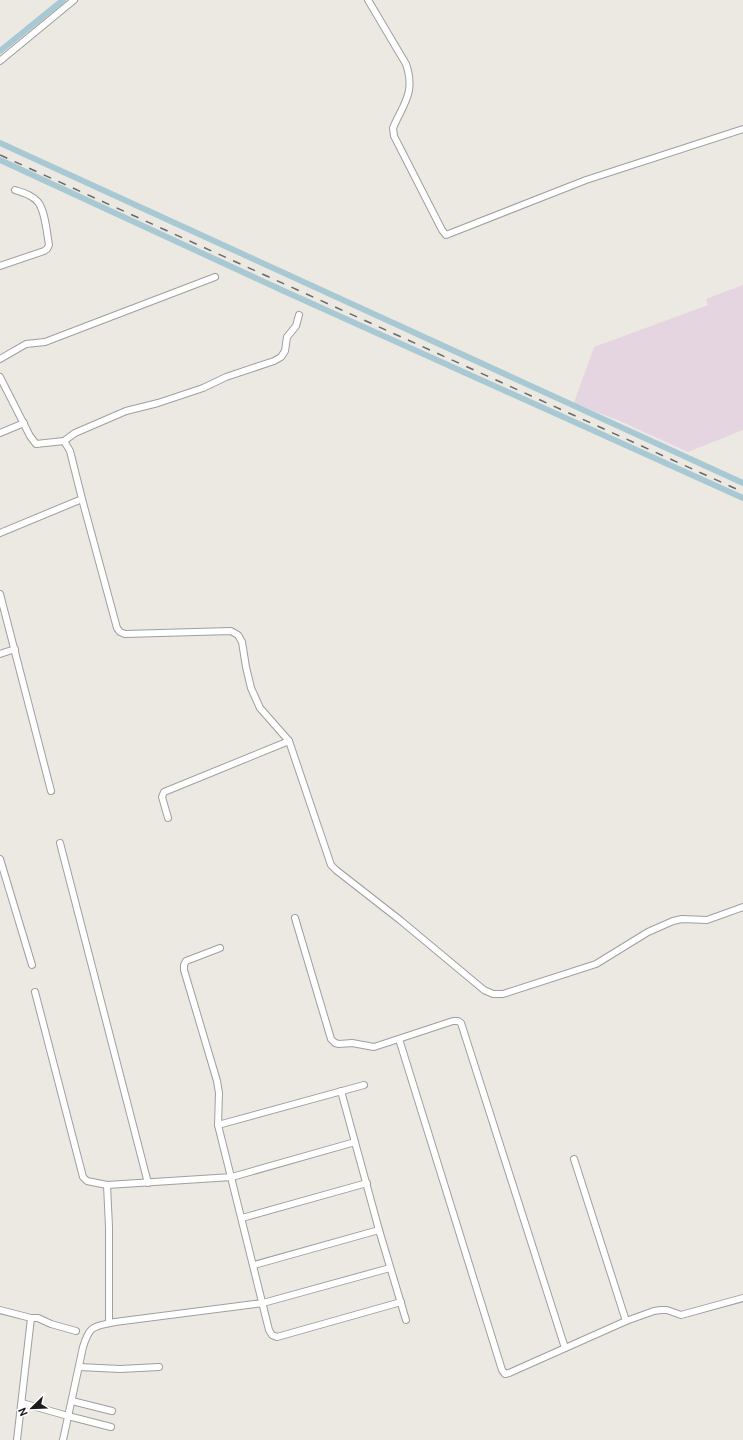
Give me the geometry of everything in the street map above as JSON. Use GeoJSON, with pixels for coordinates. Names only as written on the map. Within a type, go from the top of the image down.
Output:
{"type":"FeatureCollection","features":[{"type":"Feature","properties":{"kind":"street"},"geometry":{"type":"LineString","coordinates":[[0,61],[74,0]]}},
{"type":"Feature","properties":{"kind":"street"},"geometry":{"type":"LineString","coordinates":[[368,0],[406,64],[409,74],[410,84],[407,98],[403,110],[393,128],[394,136],[442,230],[446,235],[594,177],[743,129]]}},
{"type":"Feature","properties":{"kind":"street"},"geometry":{"type":"LineString","coordinates":[[0,266],[44,251],[49,245],[43,214],[39,203],[28,194],[15,190]]}},
{"type":"Feature","properties":{"kind":"street"},"geometry":{"type":"LineString","coordinates":[[0,359],[26,344],[44,342],[215,277]]}},
{"type":"Feature","properties":{"kind":"street"},"geometry":{"type":"LineString","coordinates":[[0,377],[19,425],[36,444],[64,441],[75,433],[126,411],[203,388],[226,377],[274,361],[281,357],[285,351],[287,338],[296,326],[298,315]]}},
{"type":"Feature","properties":{"kind":"street"},"geometry":{"type":"LineString","coordinates":[[0,433],[19,425]]}},
{"type":"Feature","properties":{"kind":"street"},"geometry":{"type":"LineString","coordinates":[[64,441],[70,451],[78,501],[117,628],[120,632],[126,634],[230,631],[238,634],[242,642],[251,688],[260,708],[285,743],[331,865],[436,949],[484,990],[493,994],[503,994],[596,964],[648,932],[673,921],[682,919],[707,920],[743,907]]}},
{"type":"Feature","properties":{"kind":"street"},"geometry":{"type":"LineString","coordinates":[[0,533],[78,501]]}},
{"type":"Feature","properties":{"kind":"street"},"geometry":{"type":"LineString","coordinates":[[0,594],[51,791]]}},
{"type":"Feature","properties":{"kind":"street"},"geometry":{"type":"LineString","coordinates":[[0,654],[15,649]]}},
{"type":"Feature","properties":{"kind":"street"},"geometry":{"type":"LineString","coordinates":[[168,818],[162,797],[164,792],[285,743]]}},
{"type":"Feature","properties":{"kind":"street"},"geometry":{"type":"LineString","coordinates":[[60,843],[148,1183]]}},
{"type":"Feature","properties":{"kind":"street"},"geometry":{"type":"LineString","coordinates":[[0,860],[3,880],[32,966]]}},
{"type":"Feature","properties":{"kind":"street"},"geometry":{"type":"LineString","coordinates":[[295,918],[332,1039],[335,1043],[352,1043],[374,1047],[454,1021],[461,1023],[565,1348]]}},
{"type":"Feature","properties":{"kind":"street"},"geometry":{"type":"LineString","coordinates":[[220,948],[192,958],[186,961],[184,965],[217,1081],[219,1093],[218,1125],[269,1330],[272,1335],[277,1337],[400,1302]]}},
{"type":"Feature","properties":{"kind":"street"},"geometry":{"type":"LineString","coordinates":[[35,992],[83,1177],[87,1181],[107,1185],[232,1177],[356,1142]]}},
{"type":"Feature","properties":{"kind":"street"},"geometry":{"type":"LineString","coordinates":[[399,1039],[503,1372],[505,1374],[626,1321],[661,1310],[681,1315],[688,1314],[743,1298]]}},
{"type":"Feature","properties":{"kind":"street"},"geometry":{"type":"LineString","coordinates":[[218,1125],[364,1084]]}},
{"type":"Feature","properties":{"kind":"street"},"geometry":{"type":"LineString","coordinates":[[341,1091],[379,1230],[406,1320]]}},
{"type":"Feature","properties":{"kind":"street"},"geometry":{"type":"LineString","coordinates":[[574,1159],[626,1321]]}},
{"type":"Feature","properties":{"kind":"street"},"geometry":{"type":"LineString","coordinates":[[242,1218],[366,1183]]}},
{"type":"Feature","properties":{"kind":"street"},"geometry":{"type":"LineString","coordinates":[[107,1185],[109,1226],[109,1323]]}},
{"type":"Feature","properties":{"kind":"street"},"geometry":{"type":"LineString","coordinates":[[254,1265],[379,1230]]}},
{"type":"Feature","properties":{"kind":"street"},"geometry":{"type":"LineString","coordinates":[[63,1440],[87,1336],[93,1327],[109,1323],[181,1312],[263,1302],[390,1268]]}},
{"type":"Feature","properties":{"kind":"street"},"geometry":{"type":"LineString","coordinates":[[0,1310],[31,1318],[38,1318],[51,1324],[76,1331]]}},
{"type":"Feature","properties":{"kind":"street"},"geometry":{"type":"LineString","coordinates":[[17,1440],[31,1318]]}},
{"type":"Feature","properties":{"kind":"street"},"geometry":{"type":"LineString","coordinates":[[79,1367],[120,1369],[159,1368]]}},
{"type":"Feature","properties":{"kind":"street"},"geometry":{"type":"LineString","coordinates":[[72,1401],[112,1412]]}},
{"type":"Feature","properties":{"kind":"street"},"geometry":{"type":"LineString","coordinates":[[22,1403],[111,1426]]}},
{"type":"Feature","properties":{"kind":"shaded area"},"geometry":{"type":"Polygon","coordinates":[[[743,285],[743,430],[688,452],[620,421],[574,403],[594,347],[708,305],[706,299],[743,285]]]}},
{"type":"Feature","properties":{"kind":"waterway"},"geometry":{"type":"LineString","coordinates":[[0,51],[63,0]]}},
{"type":"Feature","properties":{"kind":"waterway"},"geometry":{"type":"LineString","coordinates":[[0,143],[743,483]]}},
{"type":"Feature","properties":{"kind":"waterway"},"geometry":{"type":"LineString","coordinates":[[0,160],[286,292],[743,498]]}},
{"type":"Feature","properties":{"kind":"railway"},"geometry":{"type":"LineString","coordinates":[[0,155],[743,492]]}}]}
